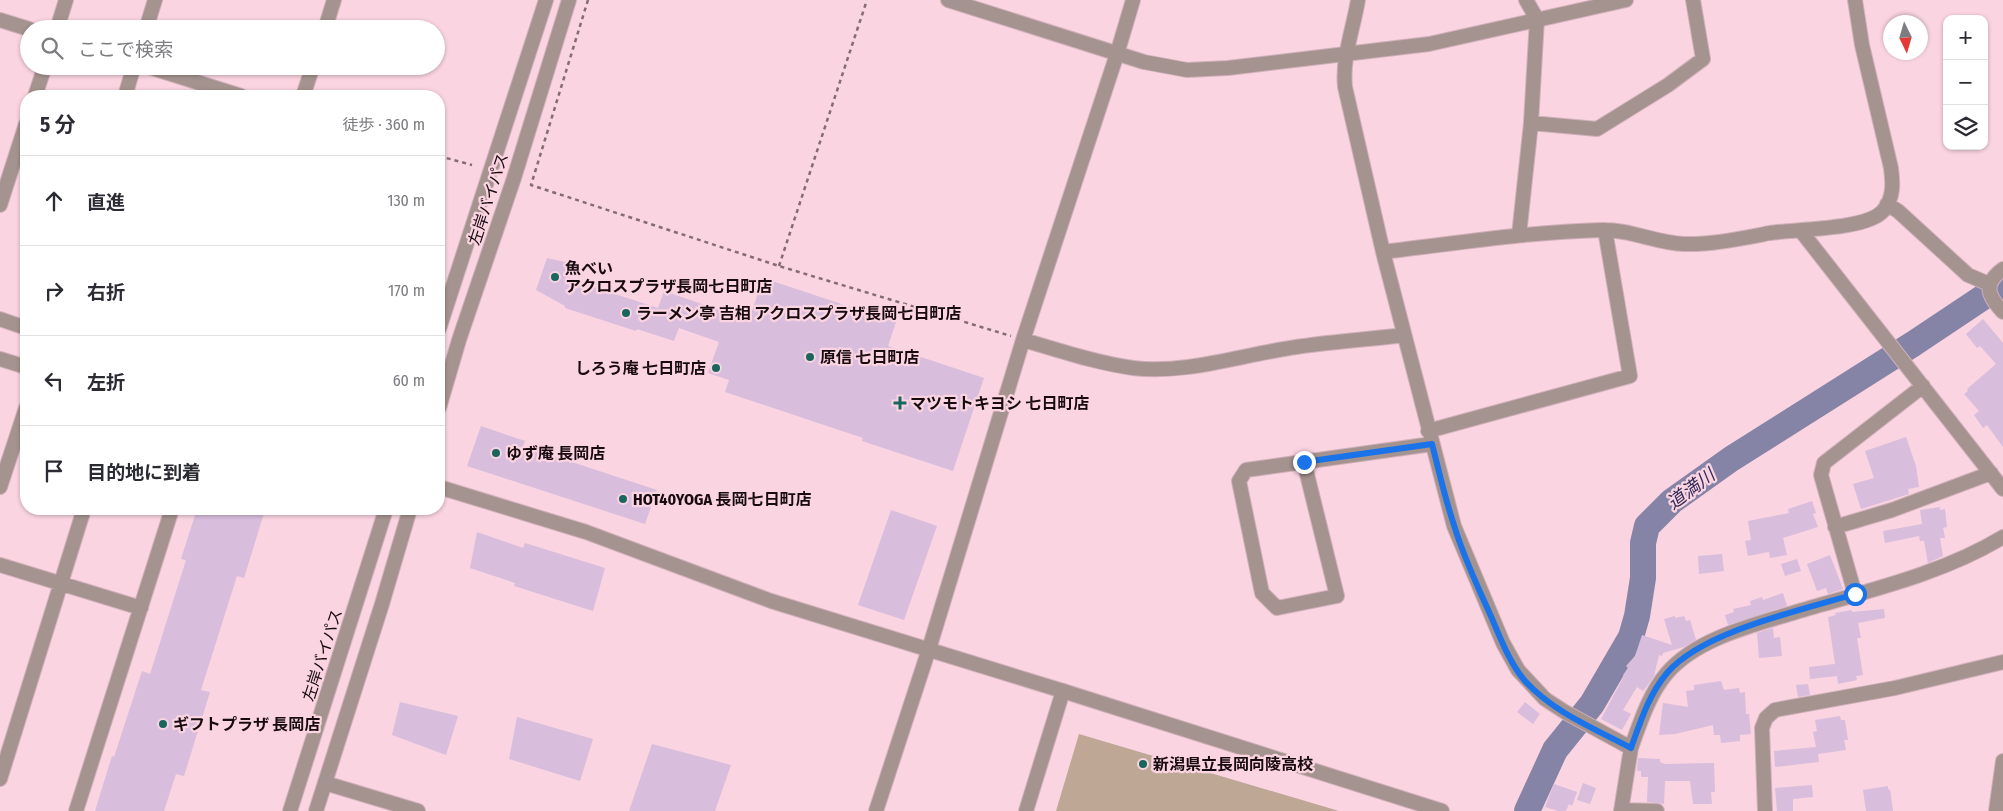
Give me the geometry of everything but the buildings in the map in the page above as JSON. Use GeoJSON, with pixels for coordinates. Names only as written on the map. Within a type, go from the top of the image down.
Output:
{"type":"FeatureCollection","features":[{"type":"Feature","properties":{"kind":"street"},"geometry":{"type":"LineString","coordinates":[[60,20],[66,0]]}},
{"type":"Feature","properties":{"kind":"street"},"geometry":{"type":"LineString","coordinates":[[149,20],[155,0]]}},
{"type":"Feature","properties":{"kind":"street"},"geometry":{"type":"LineString","coordinates":[[328,20],[334,0]]}},
{"type":"Feature","properties":{"kind":"street","name":"左岸バイパス"},"geometry":{"type":"LineString","coordinates":[[445,310],[546,0]]}},
{"type":"Feature","properties":{"kind":"street","name":"左岸バイパス"},"geometry":{"type":"LineString","coordinates":[[445,388],[459,340],[514,178],[569,0]]}},
{"type":"Feature","properties":{"kind":"street"},"geometry":{"type":"LineString","coordinates":[[948,0],[1144,62],[1188,70],[1228,68],[1429,44],[1626,0]]}},
{"type":"Feature","properties":{"kind":"street"},"geometry":{"type":"LineString","coordinates":[[876,811],[929,649],[1023,340],[1133,0]]}},
{"type":"Feature","properties":{"kind":"street"},"geometry":{"type":"LineString","coordinates":[[1358,0],[1343,69],[1345,87],[1383,252],[1428,431],[1454,526],[1464,555],[1502,643],[1526,681],[1545,699],[1564,712],[1631,748]]}},
{"type":"Feature","properties":{"kind":"street"},"geometry":{"type":"LineString","coordinates":[[1519,235],[1531,123],[1537,19],[1526,0]]}},
{"type":"Feature","properties":{"kind":"street"},"geometry":{"type":"LineString","coordinates":[[1531,123],[1597,129],[1668,85],[1704,58],[1693,0]]}},
{"type":"Feature","properties":{"kind":"street"},"geometry":{"type":"LineString","coordinates":[[1383,252],[1519,235],[1605,230],[1684,244],[1801,231],[1868,220],[1883,212],[1891,200],[1893,185],[1891,168],[1862,45],[1855,0]]}},
{"type":"Feature","properties":{"kind":"street"},"geometry":{"type":"LineString","coordinates":[[0,20],[20,26]]}},
{"type":"Feature","properties":{"kind":"street"},"geometry":{"type":"LineString","coordinates":[[37,90],[42,75]]}},
{"type":"Feature","properties":{"kind":"street"},"geometry":{"type":"LineString","coordinates":[[127,90],[131,75]]}},
{"type":"Feature","properties":{"kind":"street"},"geometry":{"type":"LineString","coordinates":[[174,75],[222,90]]}},
{"type":"Feature","properties":{"kind":"street"},"geometry":{"type":"LineString","coordinates":[[305,90],[310,75]]}},
{"type":"Feature","properties":{"kind":"street"},"geometry":{"type":"LineString","coordinates":[[0,206],[20,143]]}},
{"type":"Feature","properties":{"kind":"street"},"geometry":{"type":"LineString","coordinates":[[1888,204],[1968,275],[1990,284]]}},
{"type":"Feature","properties":{"kind":"street"},"geometry":{"type":"LineString","coordinates":[[1428,431],[1630,376],[1605,230]]}},
{"type":"Feature","properties":{"kind":"street"},"geometry":{"type":"LineString","coordinates":[[1801,231],[2003,488]]}},
{"type":"Feature","properties":{"kind":"street"},"geometry":{"type":"LineString","coordinates":[[2003,269],[1991,278],[1990,284],[1991,294],[2003,312]]}},
{"type":"Feature","properties":{"kind":"street"},"geometry":{"type":"LineString","coordinates":[[0,319],[20,326]]}},
{"type":"Feature","properties":{"kind":"street"},"geometry":{"type":"LineString","coordinates":[[1023,340],[1108,363],[1134,368],[1162,368],[1188,366],[1286,349],[1404,335]]}},
{"type":"Feature","properties":{"kind":"street"},"geometry":{"type":"LineString","coordinates":[[0,359],[20,365]]}},
{"type":"Feature","properties":{"kind":"street"},"geometry":{"type":"LineString","coordinates":[[1855,594],[1821,475],[1824,463],[1923,386]]}},
{"type":"Feature","properties":{"kind":"street"},"geometry":{"type":"LineString","coordinates":[[0,487],[20,426]]}},
{"type":"Feature","properties":{"kind":"street"},"geometry":{"type":"LineString","coordinates":[[1304,462],[1337,596],[1277,608],[1262,593],[1239,481],[1246,470],[1432,444]]}},
{"type":"Feature","properties":{"kind":"street"},"geometry":{"type":"LineString","coordinates":[[1835,527],[1892,510],[1991,473]]}},
{"type":"Feature","properties":{"kind":"street"},"geometry":{"type":"LineString","coordinates":[[445,489],[586,532],[771,601],[1442,811]]}},
{"type":"Feature","properties":{"kind":"street"},"geometry":{"type":"LineString","coordinates":[[0,778],[82,515]]}},
{"type":"Feature","properties":{"kind":"street"},"geometry":{"type":"LineString","coordinates":[[76,811],[170,515]]}},
{"type":"Feature","properties":{"kind":"street","name":"左岸バイパス"},"geometry":{"type":"LineString","coordinates":[[290,811],[384,515]]}},
{"type":"Feature","properties":{"kind":"street"},"geometry":{"type":"LineString","coordinates":[[316,811],[408,515]]}},
{"type":"Feature","properties":{"kind":"street"},"geometry":{"type":"LineString","coordinates":[[1657,811],[1621,810],[1631,748],[1654,692],[1668,672],[1691,654],[1722,636],[1957,562],[2003,536]]}},
{"type":"Feature","properties":{"kind":"street"},"geometry":{"type":"LineString","coordinates":[[0,565],[140,608]]}},
{"type":"Feature","properties":{"kind":"street"},"geometry":{"type":"LineString","coordinates":[[1765,811],[1762,728],[1766,718],[1775,710],[1895,688],[2003,662]]}},
{"type":"Feature","properties":{"kind":"street"},"geometry":{"type":"LineString","coordinates":[[1026,811],[1063,691]]}},
{"type":"Feature","properties":{"kind":"street"},"geometry":{"type":"LineString","coordinates":[[1996,811],[2003,761]]}},
{"type":"Feature","properties":{"kind":"street"},"geometry":{"type":"LineString","coordinates":[[325,783],[418,811]]}},
{"type":"Feature","properties":{"kind":"path"},"geometry":{"type":"LineString","coordinates":[[588,0],[531,185],[779,266],[1023,340]]}},
{"type":"Feature","properties":{"kind":"path"},"geometry":{"type":"LineString","coordinates":[[779,266],[867,0]]}},
{"type":"Feature","properties":{"kind":"path"},"geometry":{"type":"LineString","coordinates":[[445,158],[472,165]]}},
{"type":"Feature","properties":{"kind":"shaded area","name":"新潟県立長岡向陵高校"},"geometry":{"type":"Polygon","coordinates":[[[1079,734],[1339,811],[1056,811],[1079,734]]]}},
{"type":"Feature","properties":{"kind":"waterway","name":"道満川"},"geometry":{"type":"LineString","coordinates":[[1527,811],[1555,750],[1592,704],[1631,637],[1637,616],[1643,578],[1643,543],[1647,526],[1672,501],[1731,459],[1913,344],[2003,284]]}},
{"type":"Feature","properties":{"kind":"place","name":"魚べい アクロスプラザ長岡七日町店"},"geometry":{"type":"Point","coordinates":[555,277]}},
{"type":"Feature","properties":{"kind":"place","name":"ラーメン亭 吉相 アクロスプラザ長岡七日町店"},"geometry":{"type":"Point","coordinates":[626,313]}},
{"type":"Feature","properties":{"kind":"place","name":"原信 七日町店"},"geometry":{"type":"Point","coordinates":[810,357]}},
{"type":"Feature","properties":{"kind":"place","name":"しろう庵 七日町店"},"geometry":{"type":"Point","coordinates":[716,368]}},
{"type":"Feature","properties":{"kind":"place","name":"マツモトキヨシ 七日町店"},"geometry":{"type":"Point","coordinates":[900,403]}},
{"type":"Feature","properties":{"kind":"place","name":"ゆず庵 長岡店"},"geometry":{"type":"Point","coordinates":[496,453]}},
{"type":"Feature","properties":{"kind":"place","name":"HOT40YOGA 長岡七日町店"},"geometry":{"type":"Point","coordinates":[623,499]}},
{"type":"Feature","properties":{"kind":"place","name":"ギフトプラザ 長岡店"},"geometry":{"type":"Point","coordinates":[163,724]}},
{"type":"Feature","properties":{"kind":"place","name":"新潟県立長岡向陵高校"},"geometry":{"type":"Point","coordinates":[1143,764]}},
{"type":"Feature","properties":{"kind":"route"},"geometry":{"type":"LineString","coordinates":[[1304,462],[1432,444],[1454,526],[1464,555],[1502,643],[1518,670],[1526,681],[1545,699],[1564,712],[1631,748],[1654,692],[1668,672],[1691,654],[1722,636],[1855,594]]}}]}
